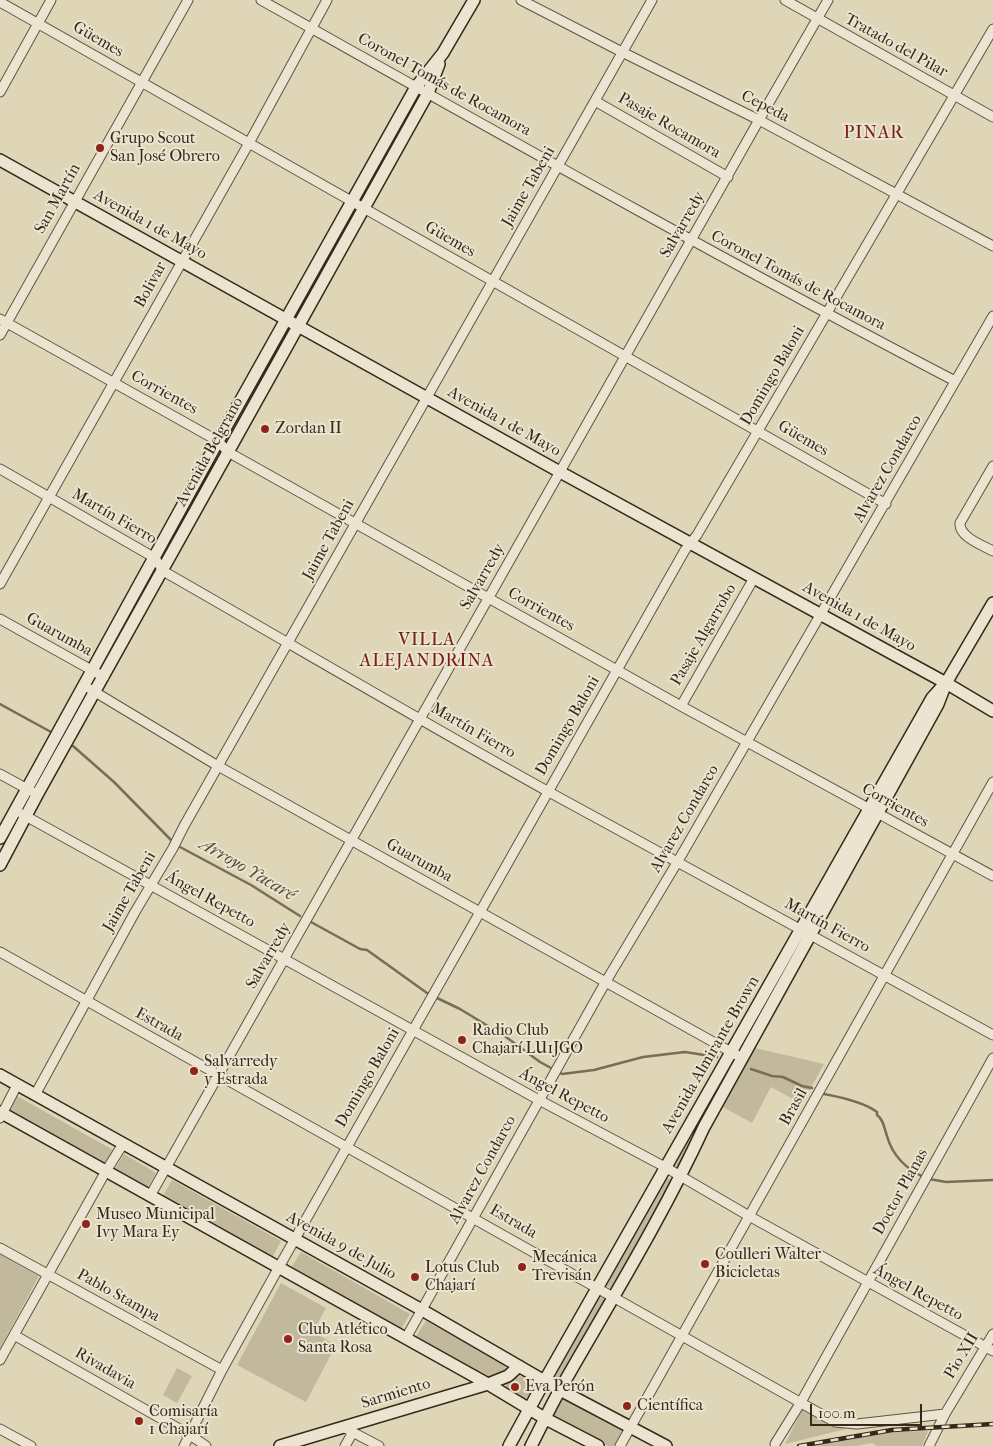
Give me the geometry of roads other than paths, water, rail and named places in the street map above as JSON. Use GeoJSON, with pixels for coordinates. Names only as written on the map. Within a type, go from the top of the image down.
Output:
{"type":"FeatureCollection","features":[{"type":"Feature","properties":{"kind":"main road","name":"Avenida Belgrano"},"geometry":{"type":"LineString","coordinates":[[0,838],[91,670],[416,87],[443,53],[474,0]]}},
{"type":"Feature","properties":{"kind":"main road","name":"Avenida Belgrano"},"geometry":{"type":"LineString","coordinates":[[0,866],[37,795],[428,93],[443,53]]}},
{"type":"Feature","properties":{"kind":"main road","name":"Avenida 1 de Mayo"},"geometry":{"type":"LineString","coordinates":[[0,160],[560,472],[946,683],[993,711]]}},
{"type":"Feature","properties":{"kind":"main road","name":"Avenida Almirante Brown"},"geometry":{"type":"LineString","coordinates":[[531,1446],[560,1390],[615,1297],[681,1177],[704,1127],[932,698],[946,683],[993,603]]}},
{"type":"Feature","properties":{"kind":"main road","name":"Avenida Almirante Brown"},"geometry":{"type":"LineString","coordinates":[[509,1446],[732,1052],[807,932]]}},
{"type":"Feature","properties":{"kind":"main road","name":"Avenida 9 de Julio"},"geometry":{"type":"LineString","coordinates":[[0,1075],[422,1310],[560,1390],[666,1446]]}},
{"type":"Feature","properties":{"kind":"main road"},"geometry":{"type":"LineString","coordinates":[[1,1114],[406,1338],[546,1419],[598,1446]]}},
{"type":"Feature","properties":{"kind":"main road","name":"Sarmiento"},"geometry":{"type":"LineString","coordinates":[[280,1446],[348,1429],[488,1384],[508,1376],[519,1366]]}},
{"type":"Feature","properties":{"kind":"street"},"geometry":{"type":"LineString","coordinates":[[0,92],[51,0]]}},
{"type":"Feature","properties":{"kind":"street","name":"San Martín"},"geometry":{"type":"LineString","coordinates":[[0,335],[3,321],[74,201],[188,0]]}},
{"type":"Feature","properties":{"kind":"street","name":"Coronel Tomás de Rocamora"},"geometry":{"type":"LineString","coordinates":[[261,0],[826,314],[955,381]]}},
{"type":"Feature","properties":{"kind":"street","name":"Bolivar"},"geometry":{"type":"LineString","coordinates":[[0,584],[249,143],[327,0]]}},
{"type":"Feature","properties":{"kind":"street","name":"Cepeda"},"geometry":{"type":"LineString","coordinates":[[521,0],[759,120],[993,246]]}},
{"type":"Feature","properties":{"kind":"street","name":"Jaime Tabeni"},"geometry":{"type":"LineString","coordinates":[[34,1095],[85,1000],[173,848],[652,0]]}},
{"type":"Feature","properties":{"kind":"street","name":"Tratado del Pilar"},"geometry":{"type":"LineString","coordinates":[[785,0],[993,117]]}},
{"type":"Feature","properties":{"kind":"street","name":"Salvarredy"},"geometry":{"type":"LineString","coordinates":[[150,1196],[828,0]]}},
{"type":"Feature","properties":{"kind":"street","name":"Güemes"},"geometry":{"type":"LineString","coordinates":[[0,2],[886,504]]}},
{"type":"Feature","properties":{"kind":"street","name":"Domingo Baloni"},"geometry":{"type":"LineString","coordinates":[[184,1446],[222,1370],[294,1239],[685,550],[697,535],[993,29]]}},
{"type":"Feature","properties":{"kind":"street","name":"Pasaje Rocamora"},"geometry":{"type":"LineString","coordinates":[[595,101],[728,177]]}},
{"type":"Feature","properties":{"kind":"street","name":"Alvarez Condarco"},"geometry":{"type":"LineString","coordinates":[[406,1338],[605,983],[678,862],[993,316]]}},
{"type":"Feature","properties":{"kind":"street","name":"Corrientes"},"geometry":{"type":"LineString","coordinates":[[3,321],[218,441],[228,452],[355,524],[746,742],[993,876]]}},
{"type":"Feature","properties":{"kind":"street"},"geometry":{"type":"LineString","coordinates":[[993,466],[960,523],[962,533],[993,551]]}},
{"type":"Feature","properties":{"kind":"street","name":"Martín Fierro"},"geometry":{"type":"LineString","coordinates":[[0,469],[155,558],[163,571],[288,643],[548,791],[993,1035]]}},
{"type":"Feature","properties":{"kind":"street","name":"Pasaje Algarrobo"},"geometry":{"type":"LineString","coordinates":[[681,706],[754,578]]}},
{"type":"Feature","properties":{"kind":"street","name":"Guarumba"},"geometry":{"type":"LineString","coordinates":[[0,619],[104,677]]}},
{"type":"Feature","properties":{"kind":"street","name":"Guarumba"},"geometry":{"type":"LineString","coordinates":[[83,686],[218,766],[742,1058]]}},
{"type":"Feature","properties":{"kind":"street"},"geometry":{"type":"LineString","coordinates":[[0,774],[37,795]]}},
{"type":"Feature","properties":{"kind":"street","name":"Brasil"},"geometry":{"type":"LineString","coordinates":[[620,1446],[993,782]]}},
{"type":"Feature","properties":{"kind":"street","name":"Ángel Repetto"},"geometry":{"type":"LineString","coordinates":[[15,810],[989,1349]]}},
{"type":"Feature","properties":{"kind":"street","name":"Estrada"},"geometry":{"type":"LineString","coordinates":[[0,952],[474,1217],[835,1422],[846,1424],[945,1414]]}},
{"type":"Feature","properties":{"kind":"street","name":"Doctor Planas"},"geometry":{"type":"LineString","coordinates":[[775,1444],[801,1402],[993,1058]]}},
{"type":"Feature","properties":{"kind":"street"},"geometry":{"type":"LineString","coordinates":[[1,1114],[17,1085]]}},
{"type":"Feature","properties":{"kind":"street"},"geometry":{"type":"LineString","coordinates":[[0,1360],[123,1144]]}},
{"type":"Feature","properties":{"kind":"street","name":"Pablo Stampa"},"geometry":{"type":"LineString","coordinates":[[0,1248],[222,1370]]}},
{"type":"Feature","properties":{"kind":"street","name":"Pio XII"},"geometry":{"type":"LineString","coordinates":[[929,1446],[945,1414],[989,1349],[993,1334]]}},
{"type":"Feature","properties":{"kind":"street","name":"Rivadavia"},"geometry":{"type":"LineString","coordinates":[[14,1335],[190,1435],[206,1446]]}},
{"type":"Feature","properties":{"kind":"street"},"geometry":{"type":"LineString","coordinates":[[0,1428],[31,1446]]}},
{"type":"Feature","properties":{"kind":"street"},"geometry":{"type":"LineString","coordinates":[[345,1446],[348,1429],[379,1446]]}},
{"type":"Feature","properties":{"kind":"waterway","name":"Arroyo Yacaré"},"geometry":{"type":"LineString","coordinates":[[0,704],[51,732]]}},
{"type":"Feature","properties":{"kind":"waterway","name":"Arroyo Yacaré"},"geometry":{"type":"LineString","coordinates":[[73,746],[114,782],[172,841]]}},
{"type":"Feature","properties":{"kind":"waterway","name":"Arroyo Yacaré"},"geometry":{"type":"LineString","coordinates":[[180,847],[251,885],[300,916]]}},
{"type":"Feature","properties":{"kind":"waterway","name":"Arroyo Yacaré"},"geometry":{"type":"LineString","coordinates":[[311,922],[360,949],[367,950],[427,993]]}},
{"type":"Feature","properties":{"kind":"waterway","name":"Arroyo Yacaré"},"geometry":{"type":"LineString","coordinates":[[437,998],[460,1009],[506,1037],[540,1062],[562,1074],[594,1070],[643,1057],[685,1052],[717,1057]]}},
{"type":"Feature","properties":{"kind":"waterway","name":"Arroyo Yacaré"},"geometry":{"type":"LineString","coordinates":[[751,1069],[772,1076],[783,1077],[802,1086],[812,1088]]}},
{"type":"Feature","properties":{"kind":"waterway","name":"Arroyo Yacaré"},"geometry":{"type":"LineString","coordinates":[[824,1094],[859,1103],[877,1112],[889,1143],[896,1155],[906,1166],[924,1177]]}},
{"type":"Feature","properties":{"kind":"waterway","name":"Arroyo Yacaré"},"geometry":{"type":"LineString","coordinates":[[929,1179],[946,1182],[993,1180]]}},
{"type":"Feature","properties":{"kind":"railway"},"geometry":{"type":"LineString","coordinates":[[799,1446],[892,1430],[993,1424]]}},
{"type":"Feature","properties":{"kind":"place","name":"Grupo Scout San José Obrero"},"geometry":{"type":"Point","coordinates":[100,148]}},
{"type":"Feature","properties":{"kind":"place","name":"Zordan II"},"geometry":{"type":"Point","coordinates":[265,429]}},
{"type":"Feature","properties":{"kind":"place","name":"Radio Club Chajarí LU1JGO"},"geometry":{"type":"Point","coordinates":[462,1040]}},
{"type":"Feature","properties":{"kind":"place","name":"Salvarredy y Estrada"},"geometry":{"type":"Point","coordinates":[194,1071]}},
{"type":"Feature","properties":{"kind":"place","name":"Museo Municipal Ivy Mara Ey"},"geometry":{"type":"Point","coordinates":[86,1224]}},
{"type":"Feature","properties":{"kind":"place","name":"Coulleri Walter Bicicletas"},"geometry":{"type":"Point","coordinates":[705,1264]}},
{"type":"Feature","properties":{"kind":"place","name":"Mecánica Trevisán"},"geometry":{"type":"Point","coordinates":[522,1267]}},
{"type":"Feature","properties":{"kind":"place","name":"Lotus Club Chajarí"},"geometry":{"type":"Point","coordinates":[415,1277]}},
{"type":"Feature","properties":{"kind":"place","name":"Club Atlético Santa Rosa"},"geometry":{"type":"Point","coordinates":[288,1339]}},
{"type":"Feature","properties":{"kind":"place","name":"Eva Perón"},"geometry":{"type":"Point","coordinates":[515,1387]}},
{"type":"Feature","properties":{"kind":"place","name":"Científica"},"geometry":{"type":"Point","coordinates":[627,1406]}},
{"type":"Feature","properties":{"kind":"place","name":"Comisaría 1 Chajarí"},"geometry":{"type":"Point","coordinates":[139,1421]}},
{"type":"Feature","properties":{"kind":"district","name":"PINAR"},"geometry":{"type":"Point","coordinates":[874,134]}},
{"type":"Feature","properties":{"kind":"district","name":"VILLA ALEJANDRINA"},"geometry":{"type":"Point","coordinates":[427,651]}}]}
